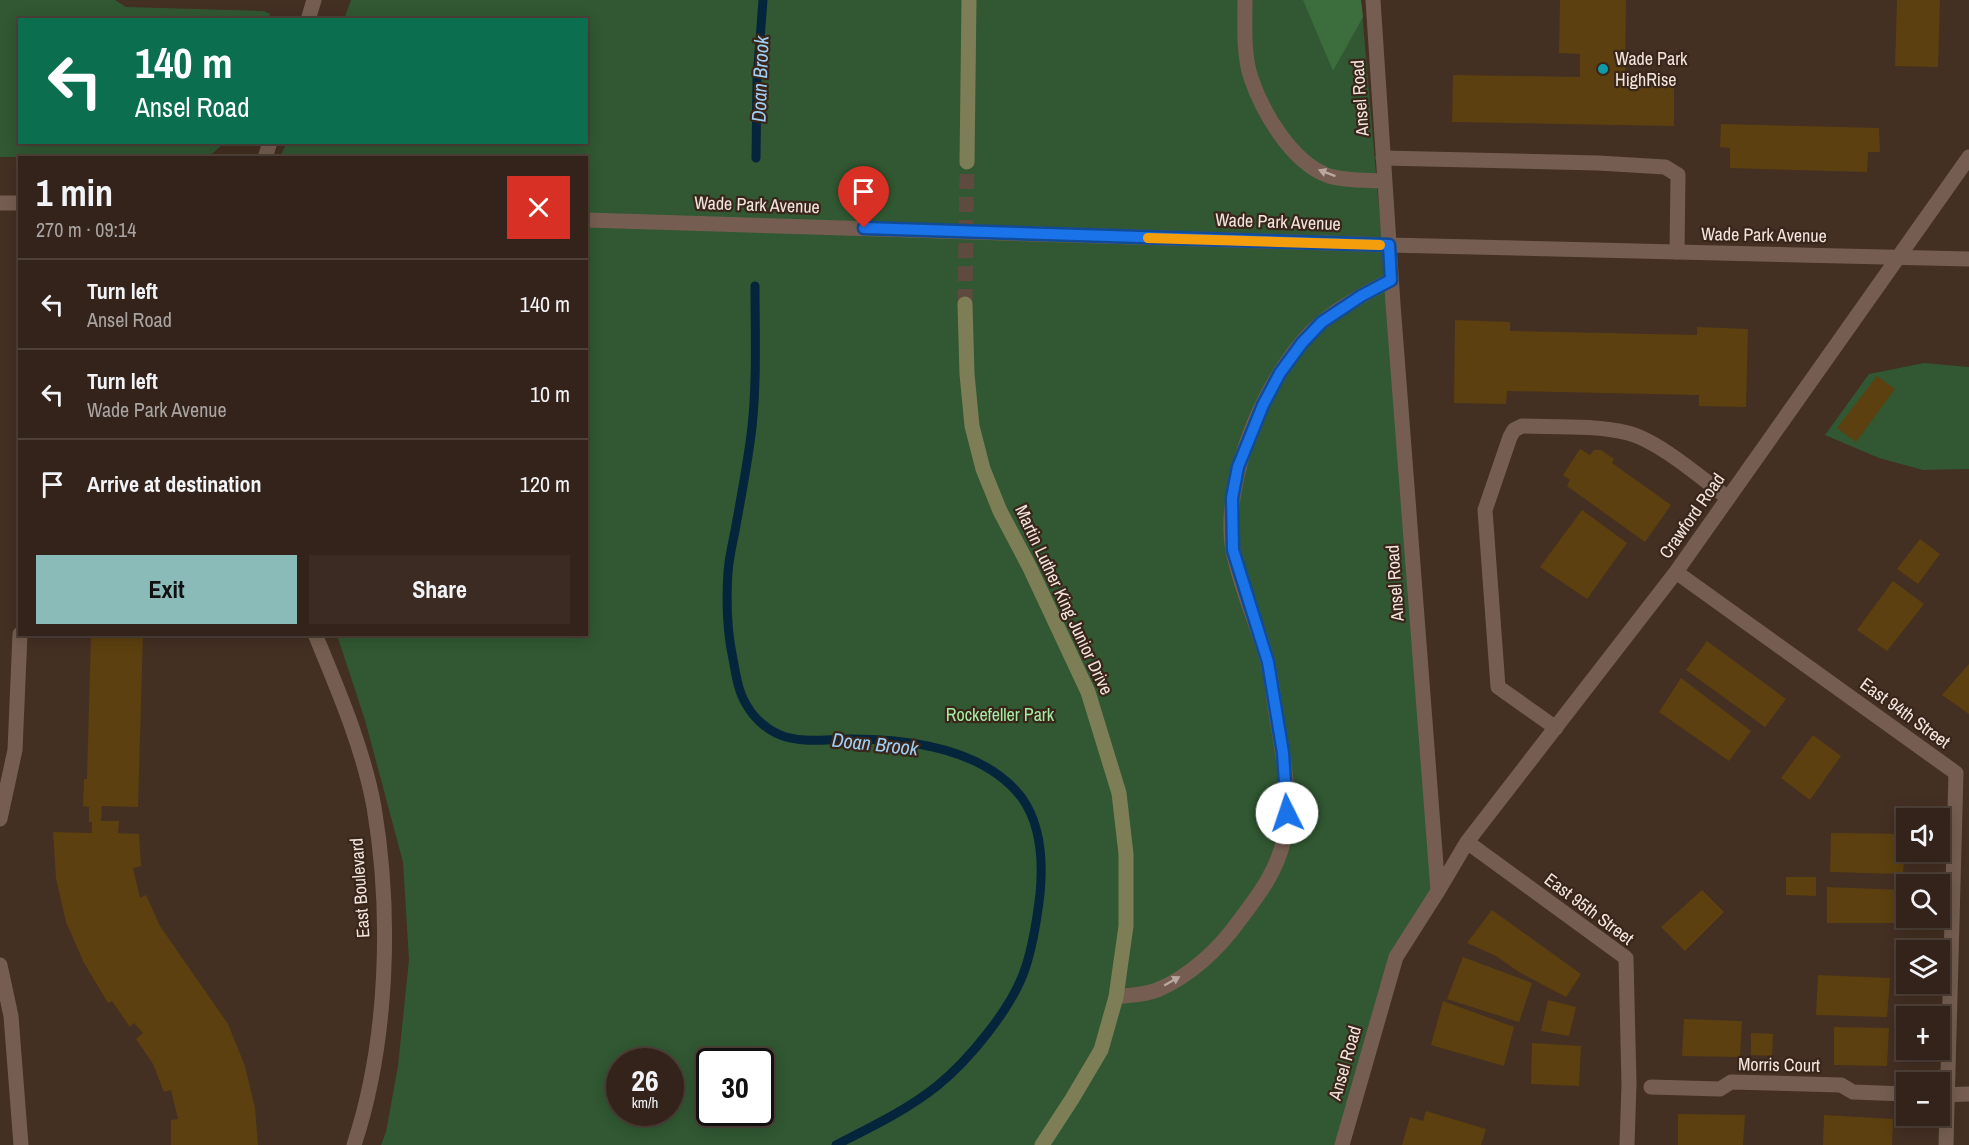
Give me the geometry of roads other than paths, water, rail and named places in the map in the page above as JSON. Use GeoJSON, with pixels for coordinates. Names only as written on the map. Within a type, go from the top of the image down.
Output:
{"type":"FeatureCollection","features":[{"type":"Feature","properties":{"kind":"main road"},"geometry":{"type":"LineString","coordinates":[[967,162],[969,0]]}},
{"type":"Feature","properties":{"kind":"main road","name":"Martin Luther King Junior Drive"},"geometry":{"type":"LineString","coordinates":[[965,304],[972,426],[983,469],[1000,511],[1088,692],[1119,793],[1126,854],[1126,926],[1116,997],[1101,1050],[1042,1145]]}},
{"type":"Feature","properties":{"kind":"street"},"geometry":{"type":"LineString","coordinates":[[309,18],[314,0]]}},
{"type":"Feature","properties":{"kind":"street"},"geometry":{"type":"LineString","coordinates":[[1245,0],[1245,46],[1251,77],[1264,106],[1291,149],[1311,167],[1329,176],[1384,181]]}},
{"type":"Feature","properties":{"kind":"street","name":"Ansel Road"},"geometry":{"type":"LineString","coordinates":[[1342,1145],[1396,957],[1438,891],[1391,280],[1373,0]]}},
{"type":"Feature","properties":{"kind":"street","name":"Crawford Road"},"geometry":{"type":"LineString","coordinates":[[1438,891],[1467,842],[1676,572],[1969,157]]}},
{"type":"Feature","properties":{"kind":"street"},"geometry":{"type":"LineString","coordinates":[[1383,158],[1598,163],[1665,167],[1678,175],[1677,252]]}},
{"type":"Feature","properties":{"kind":"street"},"geometry":{"type":"LineString","coordinates":[[0,203],[18,203]]}},
{"type":"Feature","properties":{"kind":"street","name":"Wade Park Avenue"},"geometry":{"type":"LineString","coordinates":[[588,220],[1389,245],[1969,259]]}},
{"type":"Feature","properties":{"kind":"street"},"geometry":{"type":"LineString","coordinates":[[1116,997],[1156,991],[1184,975],[1229,935],[1262,890],[1275,866],[1284,840],[1287,813],[1283,753],[1268,662],[1233,550],[1232,498],[1238,467],[1263,405],[1280,373],[1302,343],[1322,322],[1361,296],[1391,280]]}},
{"type":"Feature","properties":{"kind":"street"},"geometry":{"type":"LineString","coordinates":[[1556,728],[1498,687],[1485,510],[1514,430],[1522,426],[1610,429],[1629,433],[1651,442],[1728,498]]}},
{"type":"Feature","properties":{"kind":"street","name":"East 94th Street"},"geometry":{"type":"LineString","coordinates":[[1676,572],[1956,772],[1945,1072]]}},
{"type":"Feature","properties":{"kind":"street"},"geometry":{"type":"LineString","coordinates":[[0,819],[15,750],[20,636]]}},
{"type":"Feature","properties":{"kind":"street","name":"East Boulevard"},"geometry":{"type":"LineString","coordinates":[[316,636],[347,711],[374,806],[383,890],[384,963],[375,1061],[362,1122],[354,1145]]}},
{"type":"Feature","properties":{"kind":"street","name":"East 95th Street"},"geometry":{"type":"LineString","coordinates":[[1467,842],[1626,958],[1629,1084],[1627,1145]]}},
{"type":"Feature","properties":{"kind":"street"},"geometry":{"type":"LineString","coordinates":[[0,965],[11,1017],[21,1145]]}},
{"type":"Feature","properties":{"kind":"street","name":"Morris Court"},"geometry":{"type":"LineString","coordinates":[[1651,1087],[1720,1089],[1731,1083],[1841,1085],[1853,1092],[1896,1094]]}},
{"type":"Feature","properties":{"kind":"street"},"geometry":{"type":"LineString","coordinates":[[1950,1095],[1969,1094]]}},
{"type":"Feature","properties":{"kind":"street","name":"East 94th Street"},"geometry":{"type":"LineString","coordinates":[[1945,1126],[1946,1145]]}},
{"type":"Feature","properties":{"kind":"waterway","name":"Doan Brook"},"geometry":{"type":"LineString","coordinates":[[756,158],[757,79],[763,0]]}},
{"type":"Feature","properties":{"kind":"waterway","name":"Doan Brook"},"geometry":{"type":"LineString","coordinates":[[755,286],[754,409],[727,583],[729,638],[743,699],[749,710],[763,724],[786,737],[810,740],[872,739],[920,744],[966,757],[987,768],[1006,781],[1022,798],[1037,832],[1041,857],[1040,894],[1030,951],[1019,984],[1000,1016],[975,1048],[937,1086],[901,1110],[836,1145]]}},
{"type":"Feature","properties":{"kind":"tunnel"},"geometry":{"type":"LineString","coordinates":[[965,304],[967,162]]}},
{"type":"Feature","properties":{"kind":"place","name":"Wade Park HighRise"},"geometry":{"type":"Point","coordinates":[1603,69]}},
{"type":"Feature","properties":{"kind":"park label","name":"Rockefeller Park"},"geometry":{"type":"Point","coordinates":[1000,715]}}]}
